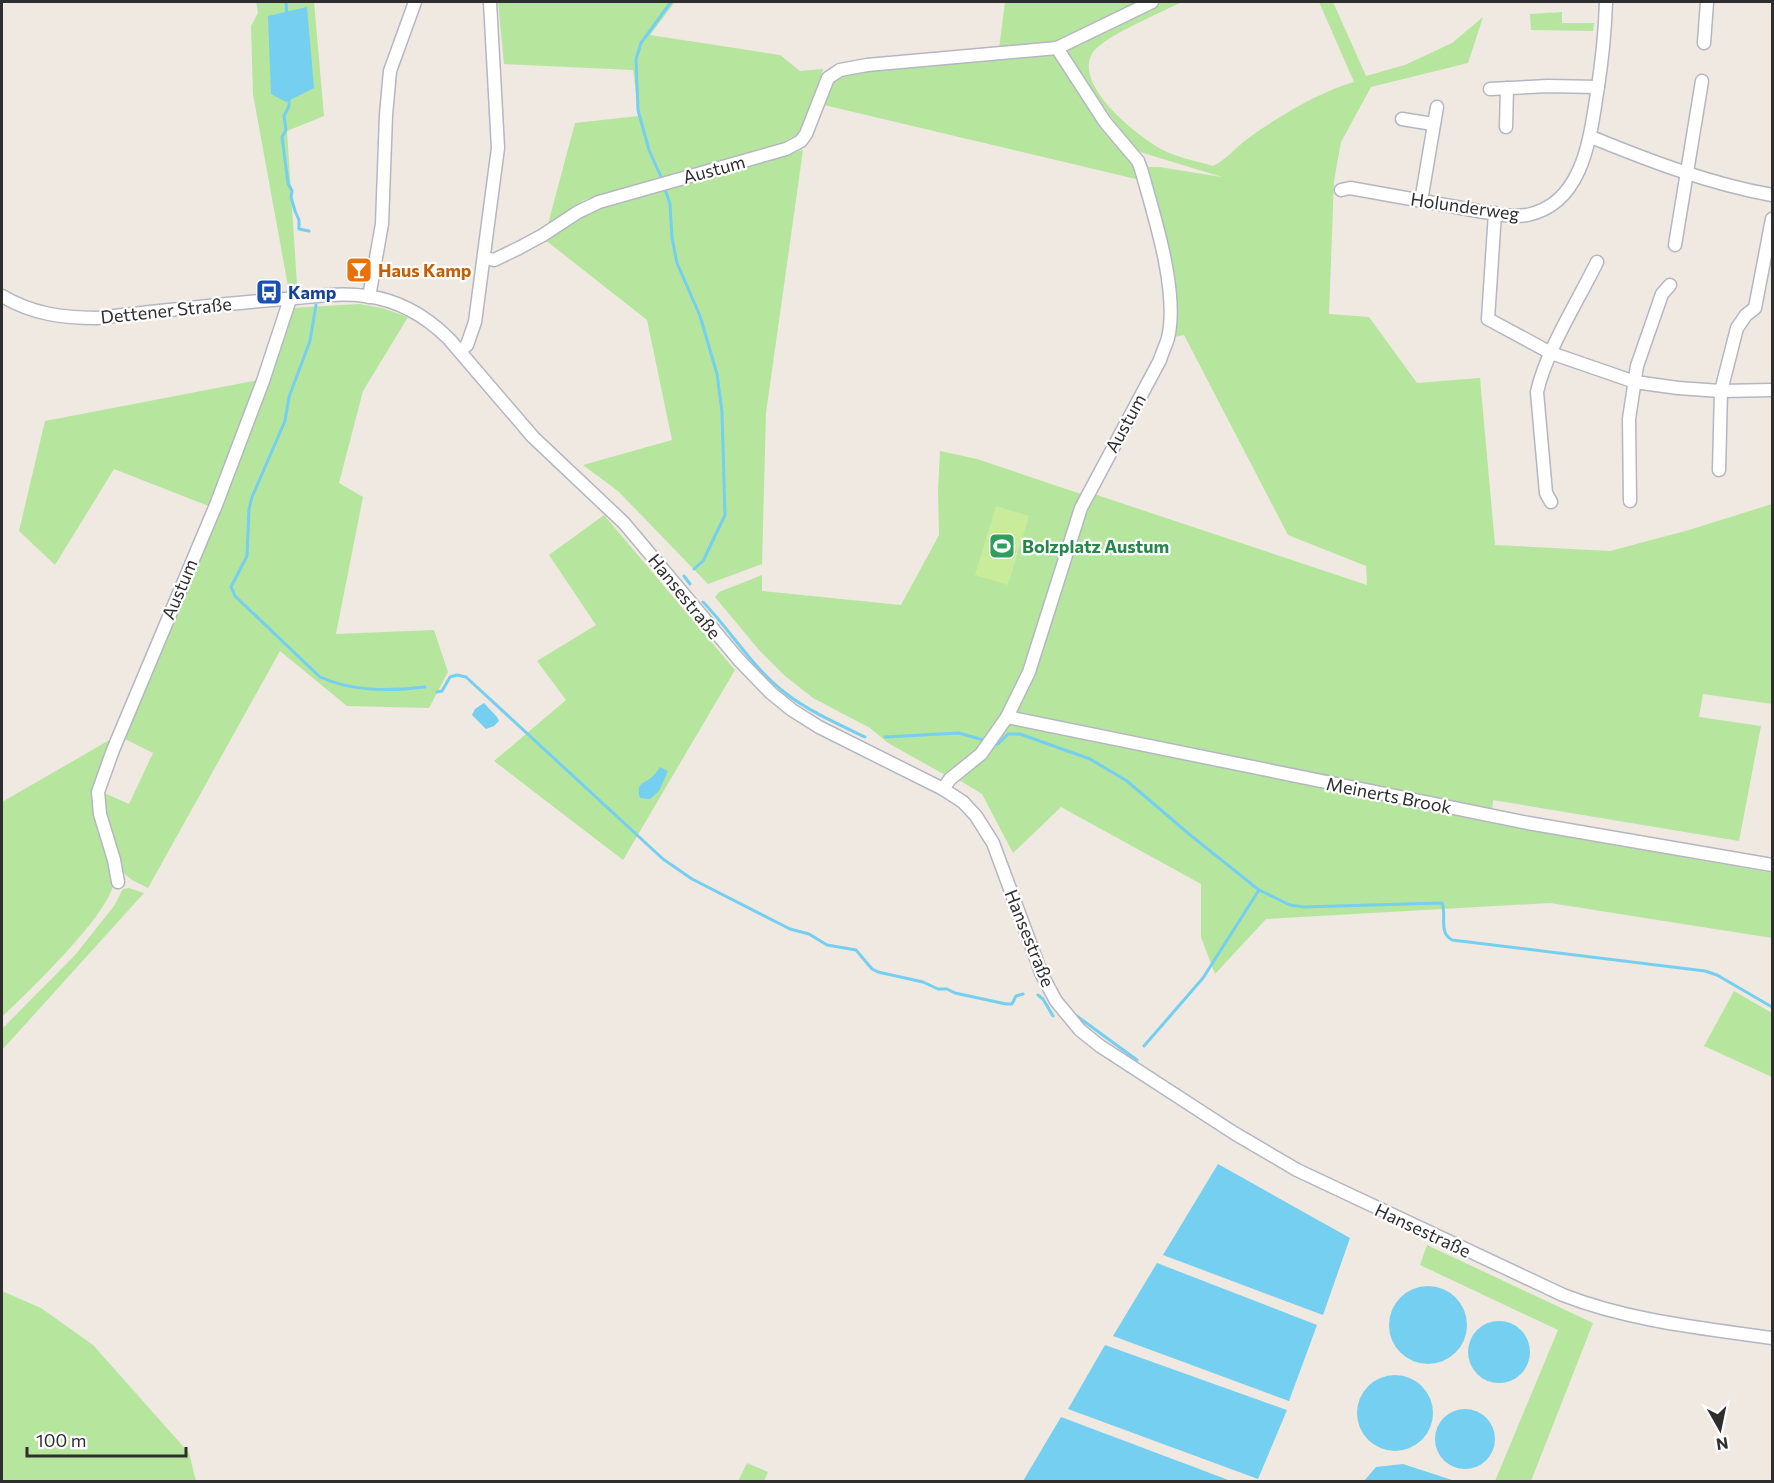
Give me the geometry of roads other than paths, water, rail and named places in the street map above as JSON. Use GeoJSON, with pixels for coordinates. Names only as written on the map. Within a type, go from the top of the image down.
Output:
{"type":"FeatureCollection","features":[{"type":"Feature","properties":{"kind":"street"},"geometry":{"type":"LineString","coordinates":[[369,297],[382,224],[390,71],[415,2]]}},
{"type":"Feature","properties":{"kind":"street"},"geometry":{"type":"LineString","coordinates":[[461,350],[467,345],[472,333],[485,258],[498,148],[490,2]]}},
{"type":"Feature","properties":{"kind":"street","name":"Austum"},"geometry":{"type":"LineString","coordinates":[[485,258],[494,260],[519,248],[599,202],[786,149],[801,141],[806,134],[828,78],[840,70],[867,65],[1057,48],[1152,2]]}},
{"type":"Feature","properties":{"kind":"street","name":"Holunderweg"},"geometry":{"type":"LineString","coordinates":[[1341,190],[1350,188],[1495,213],[1526,215],[1544,209],[1557,201],[1575,178],[1591,137],[1605,34],[1606,2]]}},
{"type":"Feature","properties":{"kind":"street"},"geometry":{"type":"LineString","coordinates":[[1704,43],[1707,2]]}},
{"type":"Feature","properties":{"kind":"street","name":"Austum"},"geometry":{"type":"LineString","coordinates":[[943,789],[950,779],[981,754],[1007,717],[1029,672],[1081,508],[1160,360],[1168,337],[1170,312],[1164,258],[1138,161],[1105,122],[1057,48]]}},
{"type":"Feature","properties":{"kind":"street"},"geometry":{"type":"LineString","coordinates":[[1675,245],[1701,81]]}},
{"type":"Feature","properties":{"kind":"street"},"geometry":{"type":"LineString","coordinates":[[1490,89],[1548,86],[1598,87]]}},
{"type":"Feature","properties":{"kind":"street"},"geometry":{"type":"LineString","coordinates":[[1506,127],[1507,88]]}},
{"type":"Feature","properties":{"kind":"street"},"geometry":{"type":"LineString","coordinates":[[1421,201],[1437,107]]}},
{"type":"Feature","properties":{"kind":"street"},"geometry":{"type":"LineString","coordinates":[[1402,118],[1433,124]]}},
{"type":"Feature","properties":{"kind":"street"},"geometry":{"type":"LineString","coordinates":[[1591,137],[1641,157],[1735,188],[1773,195]]}},
{"type":"Feature","properties":{"kind":"street"},"geometry":{"type":"LineString","coordinates":[[1495,213],[1488,319],[1551,353],[1635,382],[1722,391],[1773,390]]}},
{"type":"Feature","properties":{"kind":"street"},"geometry":{"type":"LineString","coordinates":[[1719,470],[1722,391],[1737,328],[1746,315],[1755,308],[1773,219]]}},
{"type":"Feature","properties":{"kind":"street"},"geometry":{"type":"LineString","coordinates":[[1551,502],[1546,493],[1537,392],[1551,353],[1597,262]]}},
{"type":"Feature","properties":{"kind":"street"},"geometry":{"type":"LineString","coordinates":[[1630,501],[1629,419],[1637,366],[1662,294],[1670,285]]}},
{"type":"Feature","properties":{"kind":"street","name":"Dettener Straße"},"geometry":{"type":"LineString","coordinates":[[2,296],[29,309],[60,317],[75,318],[97,318],[346,295],[369,297],[415,311],[436,326],[461,350]]}},
{"type":"Feature","properties":{"kind":"street","name":"Austum"},"geometry":{"type":"LineString","coordinates":[[118,882],[100,814],[98,792],[113,750],[216,505],[263,381],[290,299]]}},
{"type":"Feature","properties":{"kind":"street","name":"Hansestraße"},"geometry":{"type":"LineString","coordinates":[[461,350],[533,437],[624,523],[738,660],[771,693],[819,727],[943,789],[963,802],[984,827],[1001,864],[1042,975],[1056,1001],[1080,1030],[1130,1066],[1233,1133],[1297,1170],[1563,1295],[1588,1305],[1634,1318],[1773,1338]]}},
{"type":"Feature","properties":{"kind":"street","name":"Meinerts Brook"},"geometry":{"type":"LineString","coordinates":[[1007,717],[1528,823],[1773,865]]}},
{"type":"Feature","properties":{"kind":"water"},"geometry":{"type":"Polygon","coordinates":[[[307,7],[314,88],[286,102],[271,94],[268,16],[307,7]]]}},
{"type":"Feature","properties":{"kind":"water"},"geometry":{"type":"Polygon","coordinates":[[[484,703],[499,721],[486,729],[472,715],[475,709],[484,703]]]}},
{"type":"Feature","properties":{"kind":"water"},"geometry":{"type":"Polygon","coordinates":[[[660,767],[668,771],[659,791],[650,799],[640,798],[640,786],[660,767]]]}},
{"type":"Feature","properties":{"kind":"water"},"geometry":{"type":"Polygon","coordinates":[[[1218,1164],[1350,1238],[1323,1315],[1163,1255],[1218,1164]]]}},
{"type":"Feature","properties":{"kind":"water"},"geometry":{"type":"Polygon","coordinates":[[[1157,1263],[1317,1325],[1289,1401],[1113,1336],[1157,1263]]]}},
{"type":"Feature","properties":{"kind":"water"},"geometry":{"type":"Polygon","coordinates":[[[1420,1286],[1436,1286],[1450,1292],[1461,1303],[1467,1317],[1467,1333],[1461,1347],[1450,1358],[1436,1364],[1420,1364],[1406,1358],[1395,1347],[1389,1333],[1389,1317],[1395,1303],[1406,1292],[1420,1286]]]}},
{"type":"Feature","properties":{"kind":"water"},"geometry":{"type":"Polygon","coordinates":[[[1499,1321],[1521,1330],[1530,1352],[1521,1374],[1499,1383],[1477,1374],[1468,1352],[1477,1330],[1499,1321]]]}},
{"type":"Feature","properties":{"kind":"water"},"geometry":{"type":"Polygon","coordinates":[[[1105,1345],[1287,1410],[1258,1479],[1068,1409],[1105,1345]]]}},
{"type":"Feature","properties":{"kind":"water"},"geometry":{"type":"Polygon","coordinates":[[[1395,1375],[1410,1378],[1422,1386],[1430,1398],[1433,1413],[1430,1428],[1422,1440],[1410,1448],[1395,1451],[1380,1448],[1368,1440],[1360,1428],[1357,1413],[1360,1398],[1368,1386],[1380,1378],[1395,1375]]]}},
{"type":"Feature","properties":{"kind":"water"},"geometry":{"type":"Polygon","coordinates":[[[1465,1409],[1486,1418],[1495,1439],[1486,1460],[1465,1469],[1444,1460],[1435,1439],[1444,1418],[1465,1409]]]}},
{"type":"Feature","properties":{"kind":"water"},"geometry":{"type":"Polygon","coordinates":[[[1061,1417],[1231,1481],[1023,1481],[1061,1417]]]}},
{"type":"Feature","properties":{"kind":"water"},"geometry":{"type":"Polygon","coordinates":[[[1403,1464],[1455,1481],[1364,1481],[1376,1467],[1403,1464]]]}},
{"type":"Feature","properties":{"kind":"waterway"},"geometry":{"type":"LineString","coordinates":[[286,2],[287,15]]}},
{"type":"Feature","properties":{"kind":"waterway"},"geometry":{"type":"LineString","coordinates":[[662,179],[649,150],[638,110],[636,59],[641,43],[671,2]]}},
{"type":"Feature","properties":{"kind":"waterway"},"geometry":{"type":"LineString","coordinates":[[289,96],[289,106],[284,116],[286,130],[282,137],[288,183],[299,220],[299,229],[309,231]]}},
{"type":"Feature","properties":{"kind":"waterway"},"geometry":{"type":"LineString","coordinates":[[664,186],[670,204],[672,238],[677,263],[700,316],[717,374],[722,412],[725,515],[703,561],[694,569]]}},
{"type":"Feature","properties":{"kind":"waterway"},"geometry":{"type":"LineString","coordinates":[[316,305],[310,341],[289,397],[285,421],[252,497],[249,509],[247,556],[231,587],[235,596],[320,677],[358,688],[425,687]]}},
{"type":"Feature","properties":{"kind":"waterway"},"geometry":{"type":"LineString","coordinates":[[684,576],[690,584]]}},
{"type":"Feature","properties":{"kind":"waterway"},"geometry":{"type":"LineString","coordinates":[[703,602],[772,682],[813,711],[865,737]]}},
{"type":"Feature","properties":{"kind":"waterway"},"geometry":{"type":"LineString","coordinates":[[437,692],[442,691],[450,677],[457,675],[466,677],[663,859],[692,879],[790,929],[809,934],[827,945],[856,950],[872,969],[878,972],[923,982],[938,989],[947,989],[955,993],[1006,1004],[1012,1004],[1016,996],[1023,994]]}},
{"type":"Feature","properties":{"kind":"waterway"},"geometry":{"type":"LineString","coordinates":[[885,737],[959,733],[987,741]]}},
{"type":"Feature","properties":{"kind":"waterway"},"geometry":{"type":"LineString","coordinates":[[993,743],[998,744],[1008,734],[1020,734],[1090,759],[1127,781],[1259,890],[1290,905],[1304,907],[1442,903],[1445,933],[1452,940],[1705,971],[1717,975],[1772,1007]]}},
{"type":"Feature","properties":{"kind":"waterway"},"geometry":{"type":"LineString","coordinates":[[1144,1046],[1203,978],[1259,890]]}},
{"type":"Feature","properties":{"kind":"waterway"},"geometry":{"type":"LineString","coordinates":[[1038,995],[1053,1016]]}},
{"type":"Feature","properties":{"kind":"waterway"},"geometry":{"type":"LineString","coordinates":[[1074,1014],[1137,1060]]}},
{"type":"Feature","properties":{"kind":"place","name":"Haus Kamp"},"geometry":{"type":"Point","coordinates":[359,270]}},
{"type":"Feature","properties":{"kind":"place","name":"Kamp"},"geometry":{"type":"Point","coordinates":[269,292]}},
{"type":"Feature","properties":{"kind":"place","name":"Bolzplatz Austum"},"geometry":{"type":"Point","coordinates":[1002,546]}}]}
